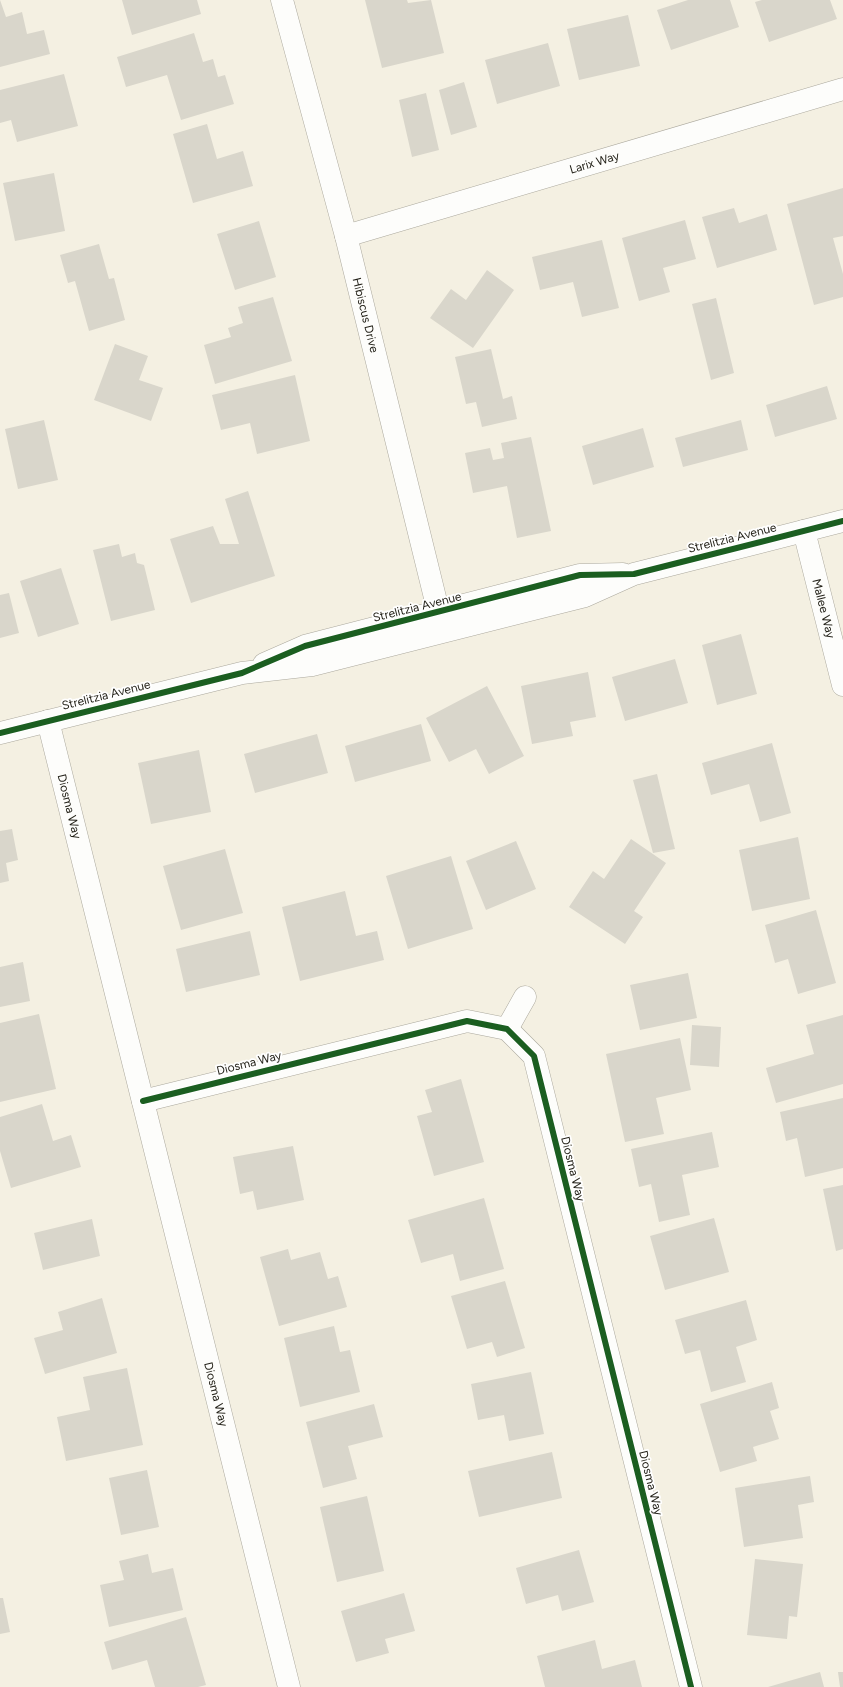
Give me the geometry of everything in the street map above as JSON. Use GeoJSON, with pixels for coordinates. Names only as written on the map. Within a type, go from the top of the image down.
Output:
{"type":"FeatureCollection","features":[{"type":"Feature","properties":{"kind":"street","name":"Hibiscus Drive"},"geometry":{"type":"LineString","coordinates":[[282,0],[346,236],[442,622]]}},
{"type":"Feature","properties":{"kind":"street","name":"Larix Way"},"geometry":{"type":"LineString","coordinates":[[346,236],[843,89]]}},
{"type":"Feature","properties":{"kind":"street","name":"Strelitzia Avenue"},"geometry":{"type":"LineString","coordinates":[[0,733],[242,673],[312,665],[442,622],[585,596],[634,574],[843,521]]}},
{"type":"Feature","properties":{"kind":"street","name":"Mallee Way"},"geometry":{"type":"LineString","coordinates":[[804,531],[843,685]]}},
{"type":"Feature","properties":{"kind":"street","name":"Diosma Way"},"geometry":{"type":"LineString","coordinates":[[48,721],[290,1687]]}},
{"type":"Feature","properties":{"kind":"street"},"geometry":{"type":"LineString","coordinates":[[507,1029],[525,997]]}},
{"type":"Feature","properties":{"kind":"street","name":"Diosma Way"},"geometry":{"type":"LineString","coordinates":[[143,1101],[467,1020],[507,1029],[534,1056],[691,1687]]}},
{"type":"Feature","properties":{"kind":"building"},"geometry":{"type":"Polygon","coordinates":[[[0,0],[6,17],[22,12],[27,34],[44,30],[50,54],[0,67],[0,0]]]}},
{"type":"Feature","properties":{"kind":"building"},"geometry":{"type":"Polygon","coordinates":[[[122,0],[197,0],[201,14],[132,35],[122,0]]]}},
{"type":"Feature","properties":{"kind":"building"},"geometry":{"type":"Polygon","coordinates":[[[365,0],[407,0],[408,3],[431,0],[444,53],[382,68],[365,0]]]}},
{"type":"Feature","properties":{"kind":"building"},"geometry":{"type":"Polygon","coordinates":[[[688,0],[730,0],[739,27],[671,50],[657,10],[688,0]]]}},
{"type":"Feature","properties":{"kind":"building"},"geometry":{"type":"Polygon","coordinates":[[[762,0],[830,0],[837,19],[769,42],[755,2],[762,0]]]}},
{"type":"Feature","properties":{"kind":"building"},"geometry":{"type":"Polygon","coordinates":[[[628,15],[640,66],[579,80],[567,29],[628,15]]]}},
{"type":"Feature","properties":{"kind":"building"},"geometry":{"type":"Polygon","coordinates":[[[194,33],[203,62],[213,59],[218,77],[225,75],[234,104],[181,120],[167,75],[126,87],[117,57],[194,33]]]}},
{"type":"Feature","properties":{"kind":"building"},"geometry":{"type":"Polygon","coordinates":[[[548,43],[560,86],[497,104],[485,60],[548,43]]]}},
{"type":"Feature","properties":{"kind":"building"},"geometry":{"type":"Polygon","coordinates":[[[64,74],[78,126],[17,142],[11,120],[0,123],[0,90],[64,74]]]}},
{"type":"Feature","properties":{"kind":"building"},"geometry":{"type":"Polygon","coordinates":[[[464,82],[477,127],[451,135],[439,90],[464,82]]]}},
{"type":"Feature","properties":{"kind":"building"},"geometry":{"type":"Polygon","coordinates":[[[426,93],[439,150],[412,157],[399,100],[426,93]]]}},
{"type":"Feature","properties":{"kind":"building"},"geometry":{"type":"Polygon","coordinates":[[[207,124],[217,159],[243,151],[253,186],[193,203],[173,134],[207,124]]]}},
{"type":"Feature","properties":{"kind":"building"},"geometry":{"type":"Polygon","coordinates":[[[54,173],[65,231],[15,241],[3,183],[54,173]]]}},
{"type":"Feature","properties":{"kind":"building"},"geometry":{"type":"Polygon","coordinates":[[[843,188],[843,236],[833,238],[843,274],[843,297],[814,305],[787,204],[843,188]]]}},
{"type":"Feature","properties":{"kind":"building"},"geometry":{"type":"Polygon","coordinates":[[[734,208],[739,223],[767,214],[777,250],[717,268],[702,217],[734,208]]]}},
{"type":"Feature","properties":{"kind":"building"},"geometry":{"type":"Polygon","coordinates":[[[685,220],[696,259],[663,268],[670,292],[639,301],[622,238],[685,220]]]}},
{"type":"Feature","properties":{"kind":"building"},"geometry":{"type":"Polygon","coordinates":[[[259,221],[276,277],[235,290],[217,234],[259,221]]]}},
{"type":"Feature","properties":{"kind":"building"},"geometry":{"type":"Polygon","coordinates":[[[602,240],[619,308],[582,317],[573,282],[540,290],[532,257],[602,240]]]}},
{"type":"Feature","properties":{"kind":"building"},"geometry":{"type":"Polygon","coordinates":[[[99,244],[109,279],[114,278],[125,320],[89,331],[75,281],[68,283],[60,255],[99,244]]]}},
{"type":"Feature","properties":{"kind":"building"},"geometry":{"type":"Polygon","coordinates":[[[487,270],[514,290],[473,348],[430,318],[451,289],[466,300],[487,270]]]}},
{"type":"Feature","properties":{"kind":"building"},"geometry":{"type":"Polygon","coordinates":[[[273,297],[292,361],[215,384],[204,345],[231,337],[228,328],[243,323],[238,307],[273,297]]]}},
{"type":"Feature","properties":{"kind":"building"},"geometry":{"type":"Polygon","coordinates":[[[716,298],[734,373],[711,380],[692,304],[716,298]]]}},
{"type":"Feature","properties":{"kind":"building"},"geometry":{"type":"Polygon","coordinates":[[[115,344],[148,356],[139,380],[163,388],[151,421],[94,400],[115,344]]]}},
{"type":"Feature","properties":{"kind":"building"},"geometry":{"type":"Polygon","coordinates":[[[491,349],[503,399],[512,396],[517,419],[482,427],[476,402],[466,404],[455,357],[491,349]]]}},
{"type":"Feature","properties":{"kind":"building"},"geometry":{"type":"Polygon","coordinates":[[[295,375],[310,441],[257,454],[250,423],[221,430],[212,395],[295,375]]]}},
{"type":"Feature","properties":{"kind":"building"},"geometry":{"type":"Polygon","coordinates":[[[827,386],[837,419],[775,437],[766,405],[827,386]]]}},
{"type":"Feature","properties":{"kind":"building"},"geometry":{"type":"Polygon","coordinates":[[[44,420],[58,480],[18,489],[5,429],[44,420]]]}},
{"type":"Feature","properties":{"kind":"building"},"geometry":{"type":"Polygon","coordinates":[[[741,420],[748,450],[683,467],[675,438],[741,420]]]}},
{"type":"Feature","properties":{"kind":"building"},"geometry":{"type":"Polygon","coordinates":[[[643,428],[654,467],[593,485],[582,446],[643,428]]]}},
{"type":"Feature","properties":{"kind":"building"},"geometry":{"type":"Polygon","coordinates":[[[531,437],[551,531],[517,538],[507,486],[473,493],[465,453],[490,448],[493,460],[504,458],[501,443],[531,437]]]}},
{"type":"Feature","properties":{"kind":"building"},"geometry":{"type":"Polygon","coordinates":[[[248,491],[275,576],[191,603],[170,539],[213,526],[220,544],[239,544],[225,499],[248,491]]]}},
{"type":"Feature","properties":{"kind":"building"},"geometry":{"type":"Polygon","coordinates":[[[119,544],[122,557],[135,553],[137,563],[144,565],[155,610],[111,621],[93,550],[119,544]]]}},
{"type":"Feature","properties":{"kind":"building"},"geometry":{"type":"Polygon","coordinates":[[[61,568],[79,624],[38,637],[20,581],[61,568]]]}},
{"type":"Feature","properties":{"kind":"building"},"geometry":{"type":"Polygon","coordinates":[[[9,593],[19,633],[0,638],[0,595],[9,593]]]}},
{"type":"Feature","properties":{"kind":"building"},"geometry":{"type":"Polygon","coordinates":[[[741,634],[757,694],[717,705],[702,645],[741,634]]]}},
{"type":"Feature","properties":{"kind":"building"},"geometry":{"type":"Polygon","coordinates":[[[675,659],[688,703],[625,721],[612,677],[675,659]]]}},
{"type":"Feature","properties":{"kind":"building"},"geometry":{"type":"Polygon","coordinates":[[[588,672],[596,717],[570,722],[573,736],[532,744],[521,686],[588,672]]]}},
{"type":"Feature","properties":{"kind":"building"},"geometry":{"type":"Polygon","coordinates":[[[487,686],[524,756],[489,774],[476,749],[449,762],[426,718],[487,686]]]}},
{"type":"Feature","properties":{"kind":"building"},"geometry":{"type":"Polygon","coordinates":[[[421,724],[431,761],[355,782],[345,746],[421,724]]]}},
{"type":"Feature","properties":{"kind":"building"},"geometry":{"type":"Polygon","coordinates":[[[317,734],[328,773],[255,793],[244,754],[317,734]]]}},
{"type":"Feature","properties":{"kind":"building"},"geometry":{"type":"Polygon","coordinates":[[[772,743],[791,813],[760,822],[749,784],[711,795],[702,763],[772,743]]]}},
{"type":"Feature","properties":{"kind":"building"},"geometry":{"type":"Polygon","coordinates":[[[199,750],[211,812],[151,824],[138,763],[199,750]]]}},
{"type":"Feature","properties":{"kind":"building"},"geometry":{"type":"Polygon","coordinates":[[[657,774],[675,849],[653,853],[633,780],[657,774]]]}},
{"type":"Feature","properties":{"kind":"building"},"geometry":{"type":"Polygon","coordinates":[[[12,829],[18,860],[6,863],[9,881],[0,883],[0,831],[12,829]]]}},
{"type":"Feature","properties":{"kind":"building"},"geometry":{"type":"Polygon","coordinates":[[[798,837],[810,899],[752,911],[739,850],[798,837]]]}},
{"type":"Feature","properties":{"kind":"building"},"geometry":{"type":"Polygon","coordinates":[[[631,839],[666,863],[634,911],[643,917],[625,944],[569,907],[593,871],[604,879],[631,839]]]}},
{"type":"Feature","properties":{"kind":"building"},"geometry":{"type":"Polygon","coordinates":[[[516,841],[536,889],[486,910],[466,861],[516,841]]]}},
{"type":"Feature","properties":{"kind":"building"},"geometry":{"type":"Polygon","coordinates":[[[225,849],[243,913],[181,930],[163,866],[225,849]]]}},
{"type":"Feature","properties":{"kind":"building"},"geometry":{"type":"Polygon","coordinates":[[[451,856],[473,929],[408,949],[386,876],[451,856]]]}},
{"type":"Feature","properties":{"kind":"building"},"geometry":{"type":"Polygon","coordinates":[[[345,891],[356,936],[377,931],[384,960],[300,981],[282,907],[345,891]]]}},
{"type":"Feature","properties":{"kind":"building"},"geometry":{"type":"Polygon","coordinates":[[[816,910],[836,983],[798,994],[788,959],[775,963],[765,925],[816,910]]]}},
{"type":"Feature","properties":{"kind":"building"},"geometry":{"type":"Polygon","coordinates":[[[250,931],[260,975],[186,992],[176,949],[250,931]]]}},
{"type":"Feature","properties":{"kind":"building"},"geometry":{"type":"Polygon","coordinates":[[[23,962],[30,1001],[0,1007],[0,967],[23,962]]]}},
{"type":"Feature","properties":{"kind":"building"},"geometry":{"type":"Polygon","coordinates":[[[688,973],[697,1018],[640,1030],[630,985],[688,973]]]}},
{"type":"Feature","properties":{"kind":"building"},"geometry":{"type":"Polygon","coordinates":[[[39,1014],[56,1089],[0,1102],[0,1023],[39,1014]]]}},
{"type":"Feature","properties":{"kind":"building"},"geometry":{"type":"Polygon","coordinates":[[[843,1015],[843,1084],[776,1103],[766,1068],[814,1054],[806,1025],[843,1015]]]}},
{"type":"Feature","properties":{"kind":"building"},"geometry":{"type":"Polygon","coordinates":[[[692,1025],[721,1027],[719,1067],[690,1065],[692,1025]]]}},
{"type":"Feature","properties":{"kind":"building"},"geometry":{"type":"Polygon","coordinates":[[[680,1038],[691,1090],[656,1098],[664,1134],[625,1142],[606,1054],[680,1038]]]}},
{"type":"Feature","properties":{"kind":"building"},"geometry":{"type":"Polygon","coordinates":[[[461,1079],[484,1162],[434,1176],[417,1116],[432,1112],[425,1090],[461,1079]]]}},
{"type":"Feature","properties":{"kind":"building"},"geometry":{"type":"Polygon","coordinates":[[[843,1098],[843,1168],[805,1177],[797,1138],[786,1141],[780,1112],[843,1098]]]}},
{"type":"Feature","properties":{"kind":"building"},"geometry":{"type":"Polygon","coordinates":[[[42,1104],[53,1141],[71,1135],[81,1167],[11,1188],[0,1151],[0,1117],[42,1104]]]}},
{"type":"Feature","properties":{"kind":"building"},"geometry":{"type":"Polygon","coordinates":[[[712,1132],[719,1167],[682,1175],[690,1215],[659,1222],[651,1184],[639,1187],[631,1149],[712,1132]]]}},
{"type":"Feature","properties":{"kind":"building"},"geometry":{"type":"Polygon","coordinates":[[[293,1146],[304,1200],[257,1210],[253,1191],[240,1194],[233,1157],[293,1146]]]}},
{"type":"Feature","properties":{"kind":"building"},"geometry":{"type":"Polygon","coordinates":[[[843,1185],[843,1249],[836,1251],[823,1189],[843,1185]]]}},
{"type":"Feature","properties":{"kind":"building"},"geometry":{"type":"Polygon","coordinates":[[[484,1198],[504,1269],[460,1281],[453,1254],[421,1263],[408,1220],[484,1198]]]}},
{"type":"Feature","properties":{"kind":"building"},"geometry":{"type":"Polygon","coordinates":[[[714,1218],[729,1272],[665,1290],[650,1236],[714,1218]]]}},
{"type":"Feature","properties":{"kind":"building"},"geometry":{"type":"Polygon","coordinates":[[[92,1219],[100,1256],[43,1270],[34,1233],[92,1219]]]}},
{"type":"Feature","properties":{"kind":"building"},"geometry":{"type":"Polygon","coordinates":[[[288,1249],[291,1260],[320,1252],[328,1279],[338,1276],[347,1307],[279,1326],[260,1257],[288,1249]]]}},
{"type":"Feature","properties":{"kind":"building"},"geometry":{"type":"Polygon","coordinates":[[[505,1281],[525,1348],[497,1357],[492,1342],[467,1349],[451,1296],[505,1281]]]}},
{"type":"Feature","properties":{"kind":"building"},"geometry":{"type":"Polygon","coordinates":[[[102,1298],[117,1353],[45,1374],[34,1338],[63,1330],[58,1312],[102,1298]]]}},
{"type":"Feature","properties":{"kind":"building"},"geometry":{"type":"Polygon","coordinates":[[[746,1300],[757,1340],[736,1347],[746,1382],[711,1392],[700,1350],[685,1354],[675,1320],[746,1300]]]}},
{"type":"Feature","properties":{"kind":"building"},"geometry":{"type":"Polygon","coordinates":[[[334,1326],[340,1352],[350,1350],[360,1392],[300,1407],[284,1338],[334,1326]]]}},
{"type":"Feature","properties":{"kind":"building"},"geometry":{"type":"Polygon","coordinates":[[[127,1368],[143,1445],[66,1461],[57,1417],[90,1410],[83,1377],[127,1368]]]}},
{"type":"Feature","properties":{"kind":"building"},"geometry":{"type":"Polygon","coordinates":[[[531,1372],[544,1434],[509,1441],[504,1415],[478,1420],[471,1384],[531,1372]]]}},
{"type":"Feature","properties":{"kind":"building"},"geometry":{"type":"Polygon","coordinates":[[[772,1382],[779,1408],[770,1411],[779,1439],[753,1447],[757,1461],[720,1472],[700,1404],[772,1382]]]}},
{"type":"Feature","properties":{"kind":"building"},"geometry":{"type":"Polygon","coordinates":[[[374,1404],[383,1437],[348,1446],[357,1479],[323,1488],[306,1422],[374,1404]]]}},
{"type":"Feature","properties":{"kind":"building"},"geometry":{"type":"Polygon","coordinates":[[[552,1452],[562,1498],[479,1517],[468,1471],[552,1452]]]}},
{"type":"Feature","properties":{"kind":"building"},"geometry":{"type":"Polygon","coordinates":[[[147,1470],[159,1527],[121,1535],[109,1478],[147,1470]]]}},
{"type":"Feature","properties":{"kind":"building"},"geometry":{"type":"Polygon","coordinates":[[[810,1476],[814,1502],[798,1505],[803,1538],[744,1547],[735,1488],[810,1476]]]}},
{"type":"Feature","properties":{"kind":"building"},"geometry":{"type":"Polygon","coordinates":[[[367,1496],[384,1571],[337,1582],[320,1507],[367,1496]]]}},
{"type":"Feature","properties":{"kind":"building"},"geometry":{"type":"Polygon","coordinates":[[[579,1550],[594,1602],[562,1611],[558,1595],[526,1604],[516,1568],[579,1550]]]}},
{"type":"Feature","properties":{"kind":"building"},"geometry":{"type":"Polygon","coordinates":[[[148,1554],[152,1573],[173,1568],[183,1610],[109,1627],[100,1585],[124,1580],[119,1561],[148,1554]]]}},
{"type":"Feature","properties":{"kind":"building"},"geometry":{"type":"Polygon","coordinates":[[[755,1559],[803,1564],[797,1617],[789,1616],[787,1639],[747,1635],[755,1559]]]}},
{"type":"Feature","properties":{"kind":"building"},"geometry":{"type":"Polygon","coordinates":[[[404,1593],[415,1631],[385,1639],[389,1653],[356,1662],[341,1611],[404,1593]]]}},
{"type":"Feature","properties":{"kind":"building"},"geometry":{"type":"Polygon","coordinates":[[[0,1598],[3,1598],[10,1632],[0,1634],[0,1598]]]}},
{"type":"Feature","properties":{"kind":"building"},"geometry":{"type":"Polygon","coordinates":[[[186,1617],[206,1685],[198,1687],[155,1687],[147,1660],[112,1670],[104,1642],[186,1617]]]}},
{"type":"Feature","properties":{"kind":"building"},"geometry":{"type":"Polygon","coordinates":[[[595,1640],[602,1669],[635,1660],[642,1687],[545,1687],[537,1656],[595,1640]]]}},
{"type":"Feature","properties":{"kind":"building"},"geometry":{"type":"Polygon","coordinates":[[[820,1672],[824,1687],[768,1687],[820,1672]]]}},
{"type":"Feature","properties":{"kind":"building"},"geometry":{"type":"Polygon","coordinates":[[[838,1672],[843,1672],[843,1687],[840,1687],[838,1672]]]}},
{"type":"Feature","properties":{"kind":"cycle path"},"geometry":{"type":"LineString","coordinates":[[0,733],[242,673],[305,646],[580,575],[634,574],[843,521]]}},
{"type":"Feature","properties":{"kind":"cycle path"},"geometry":{"type":"LineString","coordinates":[[143,1101],[467,1021],[507,1029],[534,1056],[691,1687]]}}]}
